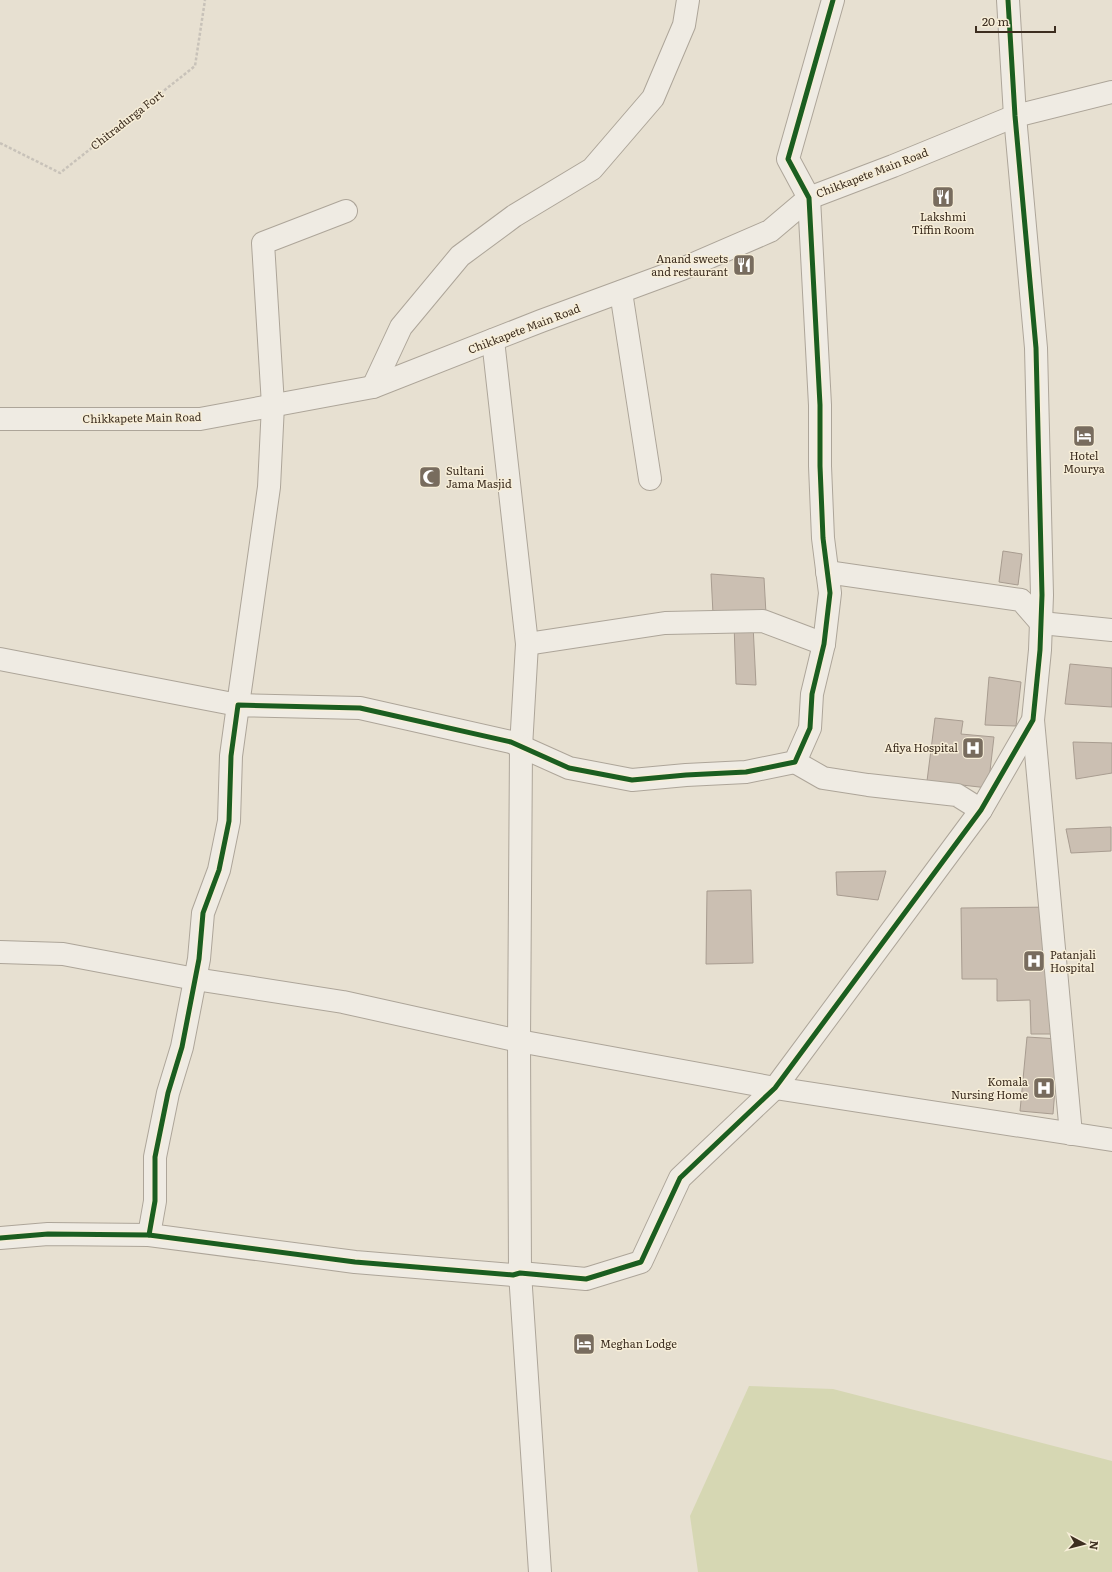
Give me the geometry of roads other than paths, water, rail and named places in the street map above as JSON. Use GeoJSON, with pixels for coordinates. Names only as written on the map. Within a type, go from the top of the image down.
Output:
{"type":"FeatureCollection","features":[{"type":"Feature","properties":{"kind":"street"},"geometry":{"type":"LineString","coordinates":[[373,387],[401,327],[460,256],[514,216],[592,169],[653,98],[684,25],[688,0]]}},
{"type":"Feature","properties":{"kind":"street"},"geometry":{"type":"LineString","coordinates":[[795,762],[810,728],[812,694],[824,644],[830,593],[823,538],[820,405],[809,198],[788,159],[833,0]]}},
{"type":"Feature","properties":{"kind":"street"},"geometry":{"type":"LineString","coordinates":[[1008,0],[1015,116],[1036,348],[1042,595],[1040,650],[1033,720],[1071,1134]]}},
{"type":"Feature","properties":{"kind":"street","name":"Chikkapete Main Road"},"geometry":{"type":"LineString","coordinates":[[0,419],[200,419],[373,387],[682,269],[770,231],[809,198],[893,166],[1015,116],[1112,92]]}},
{"type":"Feature","properties":{"kind":"street"},"geometry":{"type":"LineString","coordinates":[[149,1235],[155,1201],[155,1156],[168,1093],[182,1047],[199,958],[203,913],[219,870],[229,821],[231,756],[269,487],[273,405],[263,243],[346,211]]}},
{"type":"Feature","properties":{"kind":"street"},"geometry":{"type":"LineString","coordinates":[[621,292],[650,479]]}},
{"type":"Feature","properties":{"kind":"street"},"geometry":{"type":"LineString","coordinates":[[493,340],[527,644],[521,747],[519,1041],[520,1274],[540,1572]]}},
{"type":"Feature","properties":{"kind":"street"},"geometry":{"type":"LineString","coordinates":[[827,572],[1020,600],[1041,623],[1112,630]]}},
{"type":"Feature","properties":{"kind":"street"},"geometry":{"type":"LineString","coordinates":[[527,644],[665,622],[763,621],[824,644]]}},
{"type":"Feature","properties":{"kind":"street"},"geometry":{"type":"LineString","coordinates":[[0,659],[238,705],[360,708],[511,742],[569,768],[632,780],[686,775],[746,772],[795,762],[823,778],[868,785],[957,795],[981,810]]}},
{"type":"Feature","properties":{"kind":"street"},"geometry":{"type":"LineString","coordinates":[[0,1238],[48,1234],[149,1235],[355,1262],[513,1275],[520,1274],[586,1279],[640,1262],[680,1178],[775,1088],[981,810],[1033,720]]}},
{"type":"Feature","properties":{"kind":"street"},"geometry":{"type":"LineString","coordinates":[[0,952],[63,954],[195,979],[343,1002],[519,1041],[775,1088],[1112,1140]]}},
{"type":"Feature","properties":{"kind":"place","name":"Lakshmi Tiffin Room"},"geometry":{"type":"Point","coordinates":[943,197]}},
{"type":"Feature","properties":{"kind":"place","name":"Anand sweets and restaurant"},"geometry":{"type":"Point","coordinates":[744,265]}},
{"type":"Feature","properties":{"kind":"place","name":"Hotel Mourya"},"geometry":{"type":"Point","coordinates":[1084,436]}},
{"type":"Feature","properties":{"kind":"place","name":"Sultani Jama Masjid"},"geometry":{"type":"Point","coordinates":[430,477]}},
{"type":"Feature","properties":{"kind":"place","name":"Afiya Hospital"},"geometry":{"type":"Point","coordinates":[973,748]}},
{"type":"Feature","properties":{"kind":"place","name":"Patanjali Hospital"},"geometry":{"type":"Point","coordinates":[1034,961]}},
{"type":"Feature","properties":{"kind":"place","name":"Komala Nursing Home"},"geometry":{"type":"Point","coordinates":[1044,1088]}},
{"type":"Feature","properties":{"kind":"place","name":"Meghan Lodge"},"geometry":{"type":"Point","coordinates":[584,1344]}}]}
